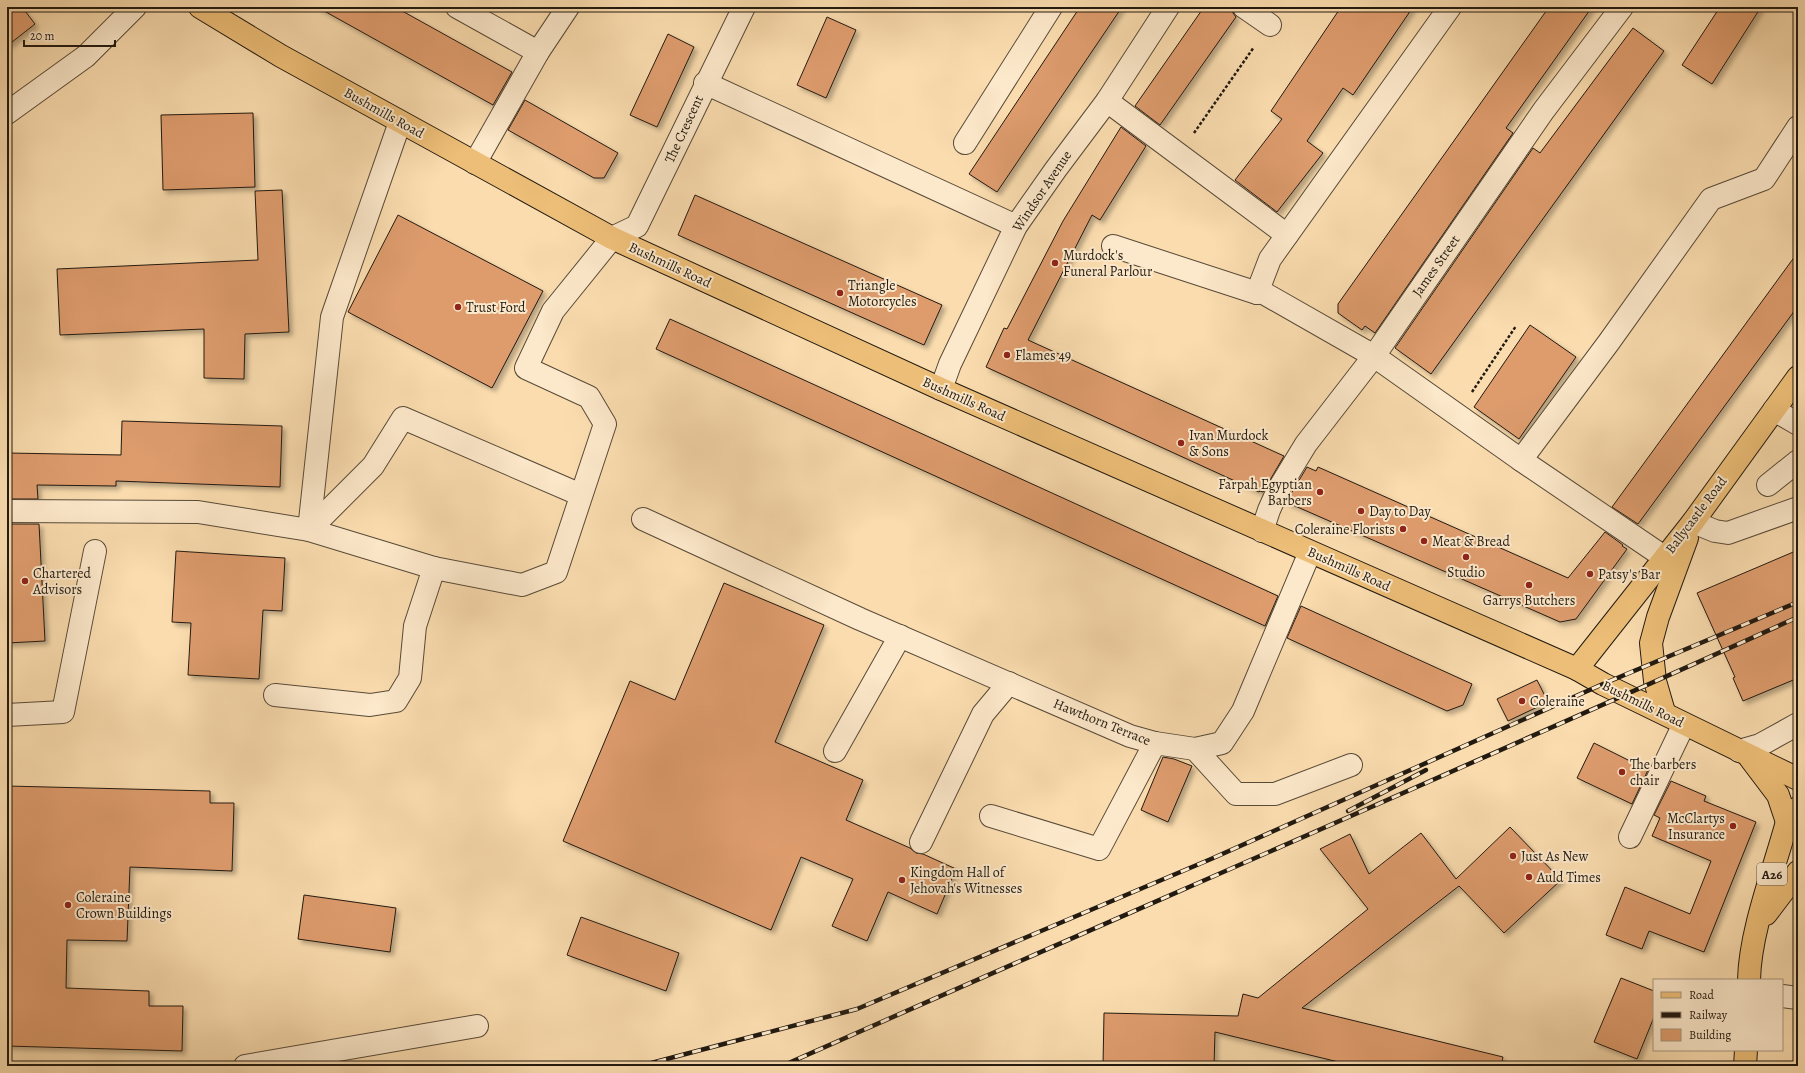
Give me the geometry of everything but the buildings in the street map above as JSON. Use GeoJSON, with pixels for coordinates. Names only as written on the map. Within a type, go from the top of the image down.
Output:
{"type":"FeatureCollection","features":[{"type":"Feature","properties":{"kind":"main road","name":"Bushmills Road"},"geometry":{"type":"LineString","coordinates":[[200,7],[281,56],[612,238],[942,389],[1577,669],[1603,684],[1664,712],[1684,724],[1798,779]]}},
{"type":"Feature","properties":{"kind":"main road","name":"Ballycastle Road"},"geometry":{"type":"LineString","coordinates":[[1577,669],[1693,522],[1798,377]]}},
{"type":"Feature","properties":{"kind":"main road"},"geometry":{"type":"LineString","coordinates":[[1664,712],[1654,681],[1651,643],[1658,617],[1693,522]]}},
{"type":"Feature","properties":{"kind":"main road","name":"Bushmills Road"},"geometry":{"type":"LineString","coordinates":[[1743,753],[1793,815]]}},
{"type":"Feature","properties":{"kind":"main road","name":"A26"},"geometry":{"type":"LineString","coordinates":[[1749,979],[1749,970],[1758,925],[1793,815]]}},
{"type":"Feature","properties":{"kind":"main road","name":"A26"},"geometry":{"type":"LineString","coordinates":[[1758,925],[1798,872]]}},
{"type":"Feature","properties":{"kind":"main road"},"geometry":{"type":"LineString","coordinates":[[1746,1051],[1746,1066]]}},
{"type":"Feature","properties":{"kind":"street"},"geometry":{"type":"LineString","coordinates":[[7,113],[86,56],[135,7]]}},
{"type":"Feature","properties":{"kind":"street"},"geometry":{"type":"LineString","coordinates":[[457,7],[538,52]]}},
{"type":"Feature","properties":{"kind":"street"},"geometry":{"type":"LineString","coordinates":[[475,163],[538,52],[568,7]]}},
{"type":"Feature","properties":{"kind":"street","name":"The Crescent"},"geometry":{"type":"LineString","coordinates":[[612,238],[637,226],[705,83],[744,7]]}},
{"type":"Feature","properties":{"kind":"street"},"geometry":{"type":"LineString","coordinates":[[965,143],[1051,7]]}},
{"type":"Feature","properties":{"kind":"street","name":"Windsor Avenue"},"geometry":{"type":"LineString","coordinates":[[942,389],[950,364],[1016,226],[1056,169],[1107,101],[1168,7]]}},
{"type":"Feature","properties":{"kind":"street"},"geometry":{"type":"LineString","coordinates":[[1244,7],[1270,25]]}},
{"type":"Feature","properties":{"kind":"street"},"geometry":{"type":"LineString","coordinates":[[1257,293],[1270,259],[1450,7]]}},
{"type":"Feature","properties":{"kind":"street","name":"James Street"},"geometry":{"type":"LineString","coordinates":[[1262,531],[1278,490],[1306,444],[1374,356],[1544,110],[1622,7]]}},
{"type":"Feature","properties":{"kind":"street"},"geometry":{"type":"LineString","coordinates":[[705,83],[1016,226]]}},
{"type":"Feature","properties":{"kind":"street"},"geometry":{"type":"LineString","coordinates":[[1107,101],[1287,235]]}},
{"type":"Feature","properties":{"kind":"street"},"geometry":{"type":"LineString","coordinates":[[309,530],[332,317],[400,122]]}},
{"type":"Feature","properties":{"kind":"street"},"geometry":{"type":"LineString","coordinates":[[1521,460],[1609,342],[1711,199],[1764,179],[1798,127]]}},
{"type":"Feature","properties":{"kind":"street"},"geometry":{"type":"LineString","coordinates":[[7,510],[198,512],[309,530],[434,568],[522,585],[556,572],[605,424],[589,398],[526,368],[552,311],[612,238]]}},
{"type":"Feature","properties":{"kind":"street"},"geometry":{"type":"LineString","coordinates":[[1113,246],[1257,293],[1260,291],[1374,356],[1521,460],[1664,557]]}},
{"type":"Feature","properties":{"kind":"street"},"geometry":{"type":"LineString","coordinates":[[1774,410],[1798,424]]}},
{"type":"Feature","properties":{"kind":"street"},"geometry":{"type":"LineString","coordinates":[[309,530],[373,466],[404,418],[581,495]]}},
{"type":"Feature","properties":{"kind":"street"},"geometry":{"type":"LineString","coordinates":[[1768,486],[1798,461]]}},
{"type":"Feature","properties":{"kind":"street"},"geometry":{"type":"LineString","coordinates":[[1693,522],[1715,531],[1728,533],[1798,508]]}},
{"type":"Feature","properties":{"kind":"street","name":"Hawthorn Terrace"},"geometry":{"type":"LineString","coordinates":[[643,519],[900,636],[1130,736],[1154,743],[1195,748],[1222,744],[1243,711],[1310,552]]}},
{"type":"Feature","properties":{"kind":"street"},"geometry":{"type":"LineString","coordinates":[[7,715],[63,712],[95,551]]}},
{"type":"Feature","properties":{"kind":"street"},"geometry":{"type":"LineString","coordinates":[[275,695],[370,705],[396,701],[410,678],[415,626],[434,568]]}},
{"type":"Feature","properties":{"kind":"street"},"geometry":{"type":"LineString","coordinates":[[835,751],[900,636]]}},
{"type":"Feature","properties":{"kind":"street"},"geometry":{"type":"LineString","coordinates":[[921,842],[983,714],[1009,683]]}},
{"type":"Feature","properties":{"kind":"street"},"geometry":{"type":"LineString","coordinates":[[1630,837],[1684,724]]}},
{"type":"Feature","properties":{"kind":"street"},"geometry":{"type":"LineString","coordinates":[[1743,753],[1798,724]]}},
{"type":"Feature","properties":{"kind":"street"},"geometry":{"type":"LineString","coordinates":[[991,816],[1099,850],[1154,743]]}},
{"type":"Feature","properties":{"kind":"street"},"geometry":{"type":"LineString","coordinates":[[1195,748],[1236,794],[1276,794],[1351,765]]}},
{"type":"Feature","properties":{"kind":"street"},"geometry":{"type":"LineString","coordinates":[[1783,996],[1798,998]]}},
{"type":"Feature","properties":{"kind":"street"},"geometry":{"type":"LineString","coordinates":[[245,1066],[477,1026]]}},
{"type":"Feature","properties":{"kind":"path"},"geometry":{"type":"LineString","coordinates":[[1178,154],[1270,25]]}},
{"type":"Feature","properties":{"kind":"path"},"geometry":{"type":"LineString","coordinates":[[1457,414],[1516,326]]}},
{"type":"Feature","properties":{"kind":"railway"},"geometry":{"type":"LineString","coordinates":[[640,1066],[857,1009],[1211,859],[1603,684],[1798,602]]}},
{"type":"Feature","properties":{"kind":"railway"},"geometry":{"type":"LineString","coordinates":[[782,1066],[1545,731],[1798,617]]}},
{"type":"Feature","properties":{"kind":"railway"},"geometry":{"type":"LineString","coordinates":[[1348,811],[1426,770]]}},
{"type":"Feature","properties":{"kind":"place","name":"Murdock's Funeral Parlour"},"geometry":{"type":"Point","coordinates":[1055,263]}},
{"type":"Feature","properties":{"kind":"place","name":"Triangle Motorcycles"},"geometry":{"type":"Point","coordinates":[840,293]}},
{"type":"Feature","properties":{"kind":"place","name":"Trust Ford"},"geometry":{"type":"Point","coordinates":[458,307]}},
{"type":"Feature","properties":{"kind":"place","name":"Flames 49"},"geometry":{"type":"Point","coordinates":[1007,355]}},
{"type":"Feature","properties":{"kind":"place","name":"Ivan Murdock & Sons"},"geometry":{"type":"Point","coordinates":[1181,443]}},
{"type":"Feature","properties":{"kind":"place","name":"Farpah Egyptian Barbers"},"geometry":{"type":"Point","coordinates":[1320,492]}},
{"type":"Feature","properties":{"kind":"place","name":"Day to Day"},"geometry":{"type":"Point","coordinates":[1361,511]}},
{"type":"Feature","properties":{"kind":"place","name":"Coleraine Florists"},"geometry":{"type":"Point","coordinates":[1403,529]}},
{"type":"Feature","properties":{"kind":"place","name":"Meat & Bread"},"geometry":{"type":"Point","coordinates":[1424,541]}},
{"type":"Feature","properties":{"kind":"place","name":"Studio"},"geometry":{"type":"Point","coordinates":[1466,557]}},
{"type":"Feature","properties":{"kind":"place","name":"Patsy's Bar"},"geometry":{"type":"Point","coordinates":[1590,574]}},
{"type":"Feature","properties":{"kind":"place","name":"Chartered Advisors"},"geometry":{"type":"Point","coordinates":[25,581]}},
{"type":"Feature","properties":{"kind":"place","name":"Garrys Butchers"},"geometry":{"type":"Point","coordinates":[1529,585]}},
{"type":"Feature","properties":{"kind":"place","name":"Coleraine"},"geometry":{"type":"Point","coordinates":[1522,701]}},
{"type":"Feature","properties":{"kind":"place","name":"The barbers chair"},"geometry":{"type":"Point","coordinates":[1622,772]}},
{"type":"Feature","properties":{"kind":"place","name":"McClartys Insurance"},"geometry":{"type":"Point","coordinates":[1733,826]}},
{"type":"Feature","properties":{"kind":"place","name":"Just As New"},"geometry":{"type":"Point","coordinates":[1513,856]}},
{"type":"Feature","properties":{"kind":"place","name":"Auld Times"},"geometry":{"type":"Point","coordinates":[1529,877]}},
{"type":"Feature","properties":{"kind":"place","name":"Kingdom Hall of Jehovah's Witnesses"},"geometry":{"type":"Point","coordinates":[902,880]}},
{"type":"Feature","properties":{"kind":"place","name":"Coleraine Crown Buildings"},"geometry":{"type":"Point","coordinates":[68,905]}}]}
